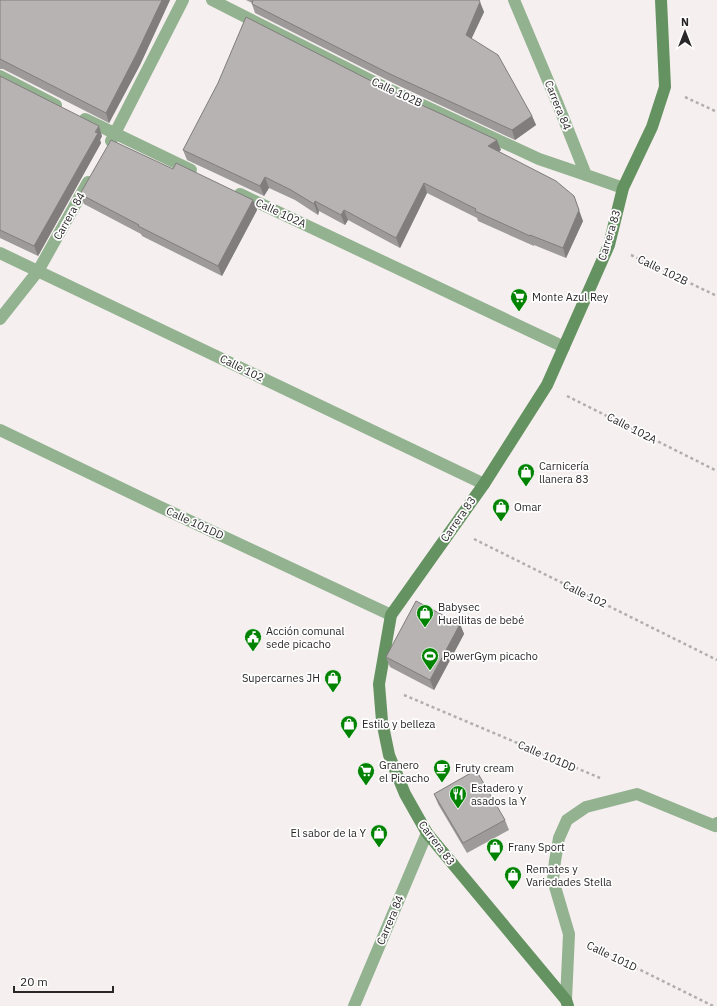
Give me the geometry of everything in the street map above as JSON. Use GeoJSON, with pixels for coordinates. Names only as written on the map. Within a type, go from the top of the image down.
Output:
{"type":"FeatureCollection","features":[{"type":"Feature","properties":{"kind":"street"},"geometry":{"type":"LineString","coordinates":[[104,154],[183,0]]}},
{"type":"Feature","properties":{"kind":"street","name":"Calle 102B"},"geometry":{"type":"LineString","coordinates":[[212,0],[390,90],[539,159],[586,175]]}},
{"type":"Feature","properties":{"kind":"street","name":"Carrera 84"},"geometry":{"type":"LineString","coordinates":[[514,0],[586,175]]}},
{"type":"Feature","properties":{"kind":"street","name":"Carrera 83"},"geometry":{"type":"LineString","coordinates":[[567,1003],[427,833],[405,794],[389,755],[382,721],[379,684],[391,615],[484,484],[547,385],[609,245],[623,188],[652,127],[665,87],[661,0]]}},
{"type":"Feature","properties":{"kind":"street"},"geometry":{"type":"LineString","coordinates":[[0,76],[200,175]]}},
{"type":"Feature","properties":{"kind":"street","name":"Carrera 84"},"geometry":{"type":"LineString","coordinates":[[0,319],[38,271],[93,173]]}},
{"type":"Feature","properties":{"kind":"street"},"geometry":{"type":"LineString","coordinates":[[586,175],[623,188]]}},
{"type":"Feature","properties":{"kind":"street","name":"Calle 102A"},"geometry":{"type":"LineString","coordinates":[[229,188],[564,347]]}},
{"type":"Feature","properties":{"kind":"street","name":"Calle 102"},"geometry":{"type":"LineString","coordinates":[[0,253],[484,484]]}},
{"type":"Feature","properties":{"kind":"street","name":"Calle 101DD"},"geometry":{"type":"LineString","coordinates":[[0,430],[391,615]]}},
{"type":"Feature","properties":{"kind":"street"},"geometry":{"type":"LineString","coordinates":[[569,934],[553,880],[559,838],[567,820],[586,807],[637,794],[716,825]]}},
{"type":"Feature","properties":{"kind":"street","name":"Carrera 84"},"geometry":{"type":"LineString","coordinates":[[354,1006],[427,833]]}},
{"type":"Feature","properties":{"kind":"street","name":"Calle 101D"},"geometry":{"type":"LineString","coordinates":[[567,1003],[569,934]]}},
{"type":"Feature","properties":{"kind":"path"},"geometry":{"type":"LineString","coordinates":[[665,87],[717,112]]}},
{"type":"Feature","properties":{"kind":"path","name":"Calle 102B"},"geometry":{"type":"LineString","coordinates":[[609,245],[717,296]]}},
{"type":"Feature","properties":{"kind":"path","name":"Calle 102A"},"geometry":{"type":"LineString","coordinates":[[547,385],[717,471]]}},
{"type":"Feature","properties":{"kind":"path","name":"Calle 102"},"geometry":{"type":"LineString","coordinates":[[452,528],[717,660]]}},
{"type":"Feature","properties":{"kind":"path","name":"Calle 101DD"},"geometry":{"type":"LineString","coordinates":[[379,684],[601,779]]}},
{"type":"Feature","properties":{"kind":"path","name":"Calle 101D"},"geometry":{"type":"LineString","coordinates":[[569,934],[713,1006]]}},
{"type":"Feature","properties":{"kind":"building"},"geometry":{"type":"Polygon","coordinates":[[[0,0],[162,0],[106,113],[0,59],[0,0]]]}},
{"type":"Feature","properties":{"kind":"building"},"geometry":{"type":"Polygon","coordinates":[[[253,0],[479,0],[480,2],[466,35],[498,55],[532,116],[512,130],[390,74],[252,4],[253,0]]]}},
{"type":"Feature","properties":{"kind":"building"},"geometry":{"type":"Polygon","coordinates":[[[246,17],[383,87],[497,140],[488,146],[556,181],[574,196],[579,210],[563,248],[530,236],[475,211],[476,209],[424,183],[396,238],[344,210],[341,215],[315,201],[314,204],[265,177],[260,186],[183,150],[218,83],[246,17]]]}},
{"type":"Feature","properties":{"kind":"building"},"geometry":{"type":"Polygon","coordinates":[[[0,76],[99,126],[95,132],[98,133],[34,246],[0,230],[0,76]]]}},
{"type":"Feature","properties":{"kind":"building"},"geometry":{"type":"Polygon","coordinates":[[[111,140],[173,169],[176,163],[253,200],[218,266],[138,226],[139,225],[80,194],[111,140]]]}},
{"type":"Feature","properties":{"kind":"building"},"geometry":{"type":"Polygon","coordinates":[[[416,601],[460,624],[430,680],[386,657],[416,601]]]}},
{"type":"Feature","properties":{"kind":"building"},"geometry":{"type":"Polygon","coordinates":[[[476,770],[505,820],[463,843],[434,794],[476,770]]]}},
{"type":"Feature","properties":{"kind":"place","name":"Monte Azul Rey"},"geometry":{"type":"Point","coordinates":[519,312]}},
{"type":"Feature","properties":{"kind":"place","name":"Carnicería llanera 83"},"geometry":{"type":"Point","coordinates":[526,487]}},
{"type":"Feature","properties":{"kind":"place","name":"Omar"},"geometry":{"type":"Point","coordinates":[501,522]}},
{"type":"Feature","properties":{"kind":"place","name":"Babysec Huellitas de bebé"},"geometry":{"type":"Point","coordinates":[425,628]}},
{"type":"Feature","properties":{"kind":"place","name":"Acción comunal sede picacho"},"geometry":{"type":"Point","coordinates":[253,652]}},
{"type":"Feature","properties":{"kind":"place","name":"PowerGym picacho"},"geometry":{"type":"Point","coordinates":[430,671]}},
{"type":"Feature","properties":{"kind":"place","name":"Supercarnes JH"},"geometry":{"type":"Point","coordinates":[333,693]}},
{"type":"Feature","properties":{"kind":"place","name":"Estilo y belleza"},"geometry":{"type":"Point","coordinates":[349,739]}},
{"type":"Feature","properties":{"kind":"place","name":"Fruty cream"},"geometry":{"type":"Point","coordinates":[442,783]}},
{"type":"Feature","properties":{"kind":"place","name":"Granero el Picacho"},"geometry":{"type":"Point","coordinates":[366,786]}},
{"type":"Feature","properties":{"kind":"place","name":"Estadero y asados la Y"},"geometry":{"type":"Point","coordinates":[458,809]}},
{"type":"Feature","properties":{"kind":"place","name":"El sabor de la Y"},"geometry":{"type":"Point","coordinates":[379,848]}},
{"type":"Feature","properties":{"kind":"place","name":"Frany Sport"},"geometry":{"type":"Point","coordinates":[495,862]}},
{"type":"Feature","properties":{"kind":"place","name":"Remates y Variedades Stella"},"geometry":{"type":"Point","coordinates":[513,890]}}]}
